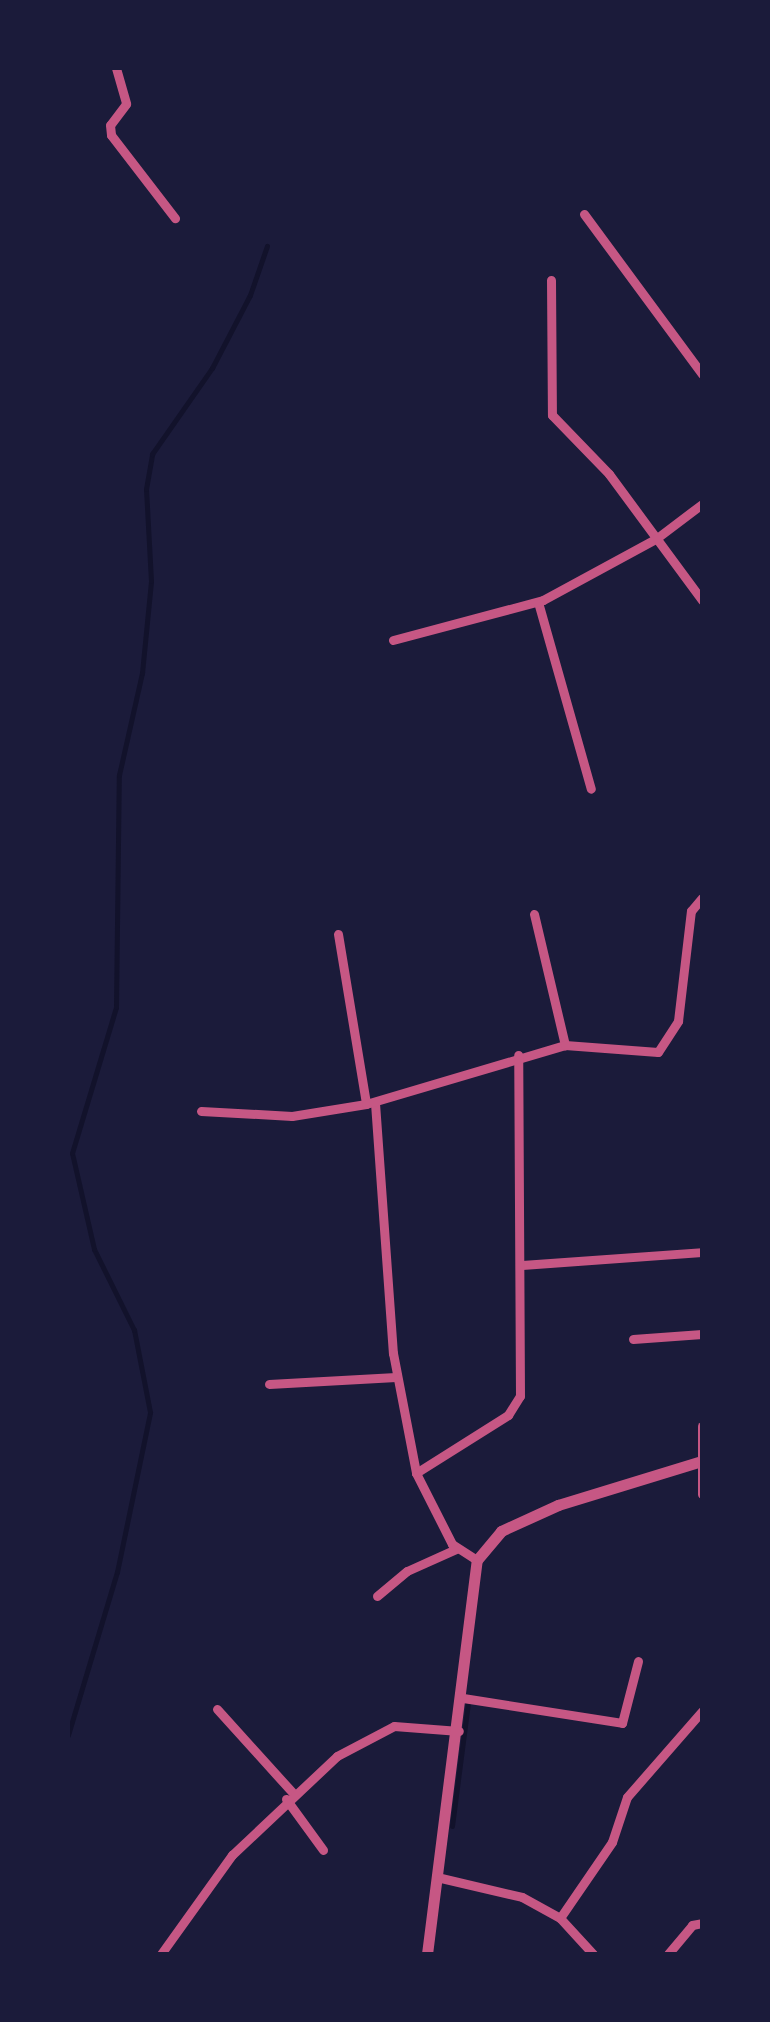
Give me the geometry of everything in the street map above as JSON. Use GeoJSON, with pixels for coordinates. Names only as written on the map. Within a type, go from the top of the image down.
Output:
{"type":"FeatureCollection","features":[{"type":"Feature","properties":{"kind":"street"},"geometry":{"type":"LineString","coordinates":[[116,68],[126,104],[110,125],[111,135],[175,218]]}},
{"type":"Feature","properties":{"kind":"street"},"geometry":{"type":"LineString","coordinates":[[584,214],[702,374]]}},
{"type":"Feature","properties":{"kind":"street"},"geometry":{"type":"LineString","coordinates":[[551,280],[552,415],[609,474],[702,600]]}},
{"type":"Feature","properties":{"kind":"street"},"geometry":{"type":"LineString","coordinates":[[393,640],[538,602],[657,538],[702,504]]}},
{"type":"Feature","properties":{"kind":"street"},"geometry":{"type":"LineString","coordinates":[[538,602],[591,789]]}},
{"type":"Feature","properties":{"kind":"street"},"geometry":{"type":"LineString","coordinates":[[201,1111],[292,1116],[370,1104],[518,1055],[565,1046],[650,1053],[662,1047],[678,1021],[691,910],[702,898]]}},
{"type":"Feature","properties":{"kind":"street"},"geometry":{"type":"LineString","coordinates":[[534,914],[565,1046]]}},
{"type":"Feature","properties":{"kind":"street"},"geometry":{"type":"LineString","coordinates":[[338,934],[370,1104],[396,1376],[416,1473],[456,1550],[477,1560]]}},
{"type":"Feature","properties":{"kind":"street"},"geometry":{"type":"LineString","coordinates":[[416,1473],[516,1407],[522,1265],[518,1055]]}},
{"type":"Feature","properties":{"kind":"street"},"geometry":{"type":"LineString","coordinates":[[522,1265],[702,1252]]}},
{"type":"Feature","properties":{"kind":"street"},"geometry":{"type":"LineString","coordinates":[[634,1338],[702,1334]]}},
{"type":"Feature","properties":{"kind":"street"},"geometry":{"type":"LineString","coordinates":[[269,1384],[396,1376]]}},
{"type":"Feature","properties":{"kind":"street"},"geometry":{"type":"LineString","coordinates":[[702,1426],[702,1494]]}},
{"type":"Feature","properties":{"kind":"street"},"geometry":{"type":"LineString","coordinates":[[427,1954],[441,1878],[477,1560],[501,1531],[533,1516],[700,1462]]}},
{"type":"Feature","properties":{"kind":"street"},"geometry":{"type":"LineString","coordinates":[[378,1596],[408,1571],[456,1550]]}},
{"type":"Feature","properties":{"kind":"street"},"geometry":{"type":"LineString","coordinates":[[463,1698],[622,1723],[638,1661]]}},
{"type":"Feature","properties":{"kind":"street"},"geometry":{"type":"LineString","coordinates":[[217,1709],[289,1796],[323,1850]]}},
{"type":"Feature","properties":{"kind":"street"},"geometry":{"type":"LineString","coordinates":[[560,1918],[605,1854],[627,1797],[702,1711]]}},
{"type":"Feature","properties":{"kind":"street"},"geometry":{"type":"LineString","coordinates":[[161,1954],[232,1855],[289,1796],[377,1731],[394,1726],[458,1731]]}},
{"type":"Feature","properties":{"kind":"street"},"geometry":{"type":"LineString","coordinates":[[441,1878],[522,1898],[560,1918],[593,1954]]}},
{"type":"Feature","properties":{"kind":"street"},"geometry":{"type":"LineString","coordinates":[[668,1954],[692,1925],[702,1923]]}},
{"type":"Feature","properties":{"kind":"waterway"},"geometry":{"type":"LineString","coordinates":[[68,1735],[117,1572],[150,1412],[134,1330],[94,1249],[72,1153],[116,1007],[119,775],[142,673],[151,581],[146,489],[152,454],[212,368],[250,295],[267,246]]}},
{"type":"Feature","properties":{"kind":"waterway"},"geometry":{"type":"LineString","coordinates":[[452,1826],[468,1702]]}}]}
